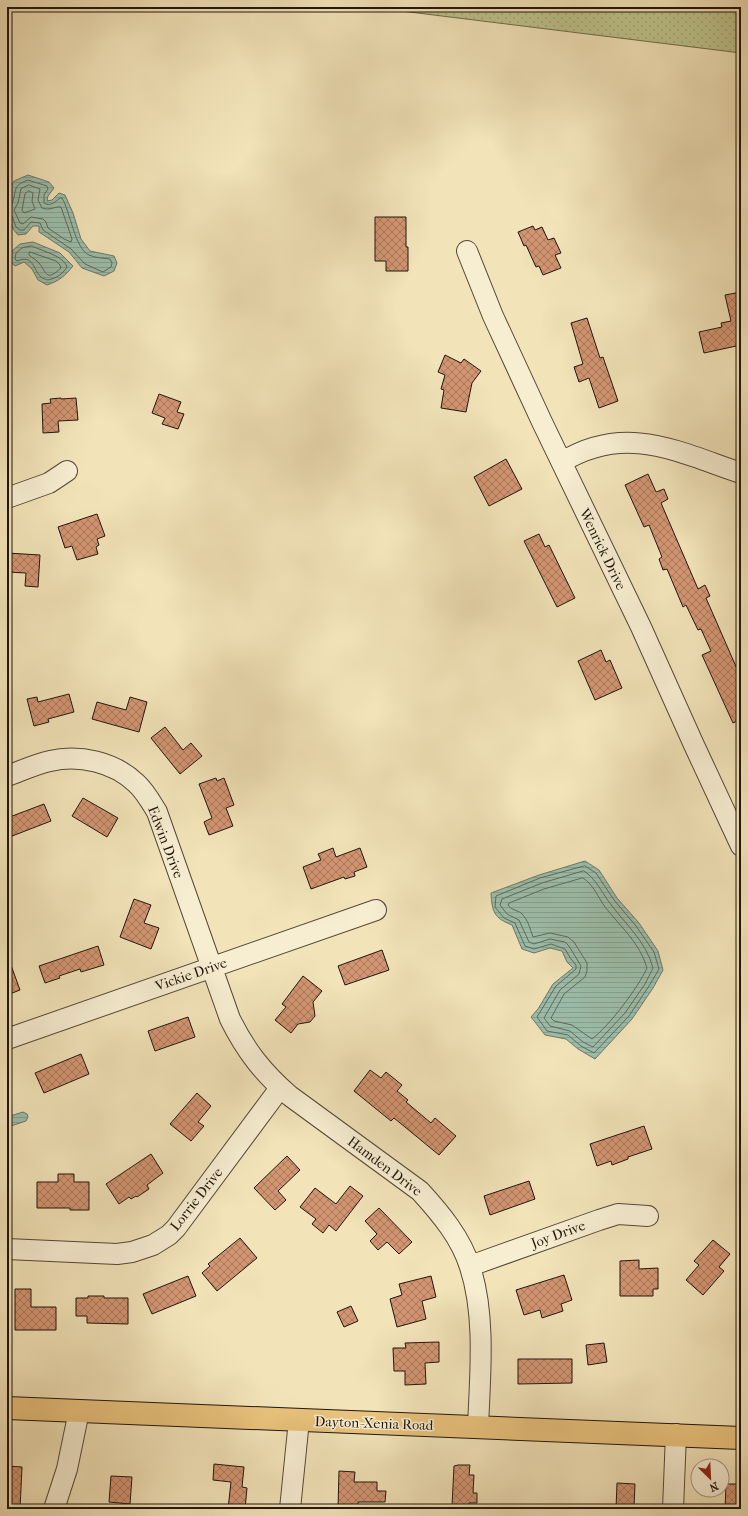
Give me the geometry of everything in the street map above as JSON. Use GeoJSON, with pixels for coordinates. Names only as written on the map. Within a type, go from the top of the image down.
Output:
{"type":"FeatureCollection","features":[{"type":"Feature","properties":{"kind":"main road","name":"Dayton-Xenia Road"},"geometry":{"type":"LineString","coordinates":[[7,1408],[676,1434],[741,1438]]}},
{"type":"Feature","properties":{"kind":"street","name":"Wenrick Drive"},"geometry":{"type":"LineString","coordinates":[[467,252],[493,316],[640,627],[741,846]]}},
{"type":"Feature","properties":{"kind":"street"},"geometry":{"type":"LineString","coordinates":[[562,462],[571,456],[593,448],[610,444],[635,442],[662,446],[741,473]]}},
{"type":"Feature","properties":{"kind":"street"},"geometry":{"type":"LineString","coordinates":[[7,498],[49,484],[67,471]]}},
{"type":"Feature","properties":{"kind":"street","name":"Edwin Drive"},"geometry":{"type":"LineString","coordinates":[[7,776],[49,761],[80,758],[101,763],[119,771],[135,782],[148,797],[157,812],[211,967]]}},
{"type":"Feature","properties":{"kind":"street","name":"Vickie Drive"},"geometry":{"type":"LineString","coordinates":[[7,1039],[376,910]]}},
{"type":"Feature","properties":{"kind":"street","name":"Hamden Drive"},"geometry":{"type":"LineString","coordinates":[[211,967],[230,1019],[240,1040],[261,1069],[280,1088],[420,1191],[436,1208],[450,1227],[470,1266],[477,1291],[480,1310],[478,1427]]}},
{"type":"Feature","properties":{"kind":"street","name":"Lorrie Drive"},"geometry":{"type":"LineString","coordinates":[[7,1249],[117,1254],[138,1251],[153,1246],[176,1228],[280,1088]]}},
{"type":"Feature","properties":{"kind":"street","name":"Joy Drive"},"geometry":{"type":"LineString","coordinates":[[470,1266],[618,1214],[648,1216]]}},
{"type":"Feature","properties":{"kind":"street"},"geometry":{"type":"LineString","coordinates":[[54,1509],[67,1469],[79,1411]]}},
{"type":"Feature","properties":{"kind":"street"},"geometry":{"type":"LineString","coordinates":[[290,1509],[299,1420]]}},
{"type":"Feature","properties":{"kind":"street"},"geometry":{"type":"LineString","coordinates":[[673,1509],[676,1434]]}},
{"type":"Feature","properties":{"kind":"green space"},"geometry":{"type":"Polygon","coordinates":[[[369,7],[741,7],[741,53],[369,7]]]}},
{"type":"Feature","properties":{"kind":"water"},"geometry":{"type":"Polygon","coordinates":[[[28,175],[49,182],[54,188],[48,196],[47,201],[52,200],[59,193],[65,195],[73,213],[81,239],[90,251],[114,256],[117,263],[114,271],[104,276],[82,268],[69,252],[39,232],[39,226],[33,226],[26,234],[18,235],[13,229],[7,208],[10,201],[10,189],[14,181],[28,175]]]}},
{"type":"Feature","properties":{"kind":"water"},"geometry":{"type":"Polygon","coordinates":[[[33,242],[60,253],[73,266],[62,278],[55,282],[47,285],[38,280],[32,269],[24,262],[15,266],[10,261],[12,251],[20,244],[33,242]]]}},
{"type":"Feature","properties":{"kind":"water"},"geometry":{"type":"Polygon","coordinates":[[[585,861],[599,870],[617,898],[639,923],[658,951],[663,970],[632,1019],[595,1059],[578,1049],[566,1039],[545,1035],[531,1017],[538,1009],[553,984],[573,968],[567,962],[562,951],[550,948],[534,953],[522,949],[512,925],[501,920],[495,914],[492,905],[491,893],[539,875],[585,861]]]}},
{"type":"Feature","properties":{"kind":"water"},"geometry":{"type":"Polygon","coordinates":[[[23,1112],[27,1114],[28,1117],[26,1121],[8,1127],[7,1117],[23,1112]]]}},
{"type":"Feature","properties":{"kind":"building"},"geometry":{"type":"Polygon","coordinates":[[[375,217],[406,217],[408,271],[386,271],[386,261],[375,261],[375,217]]]}},
{"type":"Feature","properties":{"kind":"building"},"geometry":{"type":"Polygon","coordinates":[[[533,226],[535,230],[542,227],[548,240],[554,238],[561,253],[555,255],[561,268],[543,275],[539,266],[536,267],[518,232],[533,226]]]}},
{"type":"Feature","properties":{"kind":"building"},"geometry":{"type":"Polygon","coordinates":[[[741,292],[741,319],[739,320],[741,345],[704,353],[699,332],[722,327],[721,323],[731,321],[725,295],[741,292]]]}},
{"type":"Feature","properties":{"kind":"building"},"geometry":{"type":"Polygon","coordinates":[[[587,318],[600,358],[603,357],[618,401],[599,408],[589,378],[579,382],[574,367],[583,364],[571,323],[587,318]]]}},
{"type":"Feature","properties":{"kind":"building"},"geometry":{"type":"Polygon","coordinates":[[[445,355],[461,363],[464,359],[481,371],[472,383],[466,412],[441,408],[444,390],[441,389],[445,375],[438,372],[445,355]]]}},
{"type":"Feature","properties":{"kind":"building"},"geometry":{"type":"Polygon","coordinates":[[[159,394],[181,402],[177,412],[184,414],[178,429],[162,424],[165,418],[152,413],[159,394]]]}},
{"type":"Feature","properties":{"kind":"building"},"geometry":{"type":"Polygon","coordinates":[[[76,398],[78,420],[58,421],[59,432],[43,433],[42,404],[51,403],[50,399],[76,398]]]}},
{"type":"Feature","properties":{"kind":"building"},"geometry":{"type":"Polygon","coordinates":[[[506,459],[522,489],[489,506],[474,477],[506,459]]]}},
{"type":"Feature","properties":{"kind":"building"},"geometry":{"type":"Polygon","coordinates":[[[648,474],[656,492],[664,489],[668,499],[661,503],[698,589],[705,585],[710,596],[706,598],[741,678],[741,719],[733,723],[702,655],[711,651],[701,629],[698,630],[686,605],[683,607],[667,569],[663,570],[659,559],[662,557],[649,525],[644,527],[625,485],[648,474]]]}},
{"type":"Feature","properties":{"kind":"building"},"geometry":{"type":"Polygon","coordinates":[[[97,514],[105,536],[97,539],[99,545],[96,547],[98,554],[77,560],[72,546],[65,548],[58,527],[97,514]]]}},
{"type":"Feature","properties":{"kind":"building"},"geometry":{"type":"Polygon","coordinates":[[[539,534],[545,547],[549,545],[575,598],[557,607],[524,541],[539,534]]]}},
{"type":"Feature","properties":{"kind":"building"},"geometry":{"type":"Polygon","coordinates":[[[7,553],[40,555],[38,587],[25,586],[26,573],[7,572],[7,553]]]}},
{"type":"Feature","properties":{"kind":"building"},"geometry":{"type":"Polygon","coordinates":[[[601,650],[606,662],[610,660],[622,688],[595,700],[578,661],[601,650]]]}},
{"type":"Feature","properties":{"kind":"building"},"geometry":{"type":"Polygon","coordinates":[[[69,694],[74,712],[48,719],[49,722],[34,726],[27,699],[37,697],[38,702],[69,694]]]}},
{"type":"Feature","properties":{"kind":"building"},"geometry":{"type":"Polygon","coordinates":[[[130,697],[147,702],[139,732],[92,719],[97,702],[126,710],[130,697]]]}},
{"type":"Feature","properties":{"kind":"building"},"geometry":{"type":"Polygon","coordinates":[[[165,727],[183,750],[191,743],[202,756],[180,774],[151,738],[165,727]]]}},
{"type":"Feature","properties":{"kind":"building"},"geometry":{"type":"Polygon","coordinates":[[[216,778],[217,781],[224,778],[234,805],[226,808],[233,826],[209,835],[204,822],[212,818],[199,784],[216,778]]]}},
{"type":"Feature","properties":{"kind":"building"},"geometry":{"type":"Polygon","coordinates":[[[83,798],[118,818],[107,837],[72,816],[83,798]]]}},
{"type":"Feature","properties":{"kind":"building"},"geometry":{"type":"Polygon","coordinates":[[[44,804],[51,821],[7,838],[7,818],[44,804]]]}},
{"type":"Feature","properties":{"kind":"building"},"geometry":{"type":"Polygon","coordinates":[[[333,848],[336,857],[360,848],[367,867],[354,872],[355,876],[345,879],[344,877],[311,889],[303,867],[321,860],[318,854],[333,848]]]}},
{"type":"Feature","properties":{"kind":"building"},"geometry":{"type":"Polygon","coordinates":[[[134,899],[151,905],[144,923],[159,928],[151,949],[120,937],[134,899]]]}},
{"type":"Feature","properties":{"kind":"building"},"geometry":{"type":"Polygon","coordinates":[[[98,946],[104,965],[81,972],[80,969],[59,976],[60,978],[45,983],[39,966],[98,946]]]}},
{"type":"Feature","properties":{"kind":"building"},"geometry":{"type":"Polygon","coordinates":[[[382,950],[389,970],[345,985],[338,966],[382,950]]]}},
{"type":"Feature","properties":{"kind":"building"},"geometry":{"type":"Polygon","coordinates":[[[7,957],[20,990],[7,995],[7,957]]]}},
{"type":"Feature","properties":{"kind":"building"},"geometry":{"type":"Polygon","coordinates":[[[303,976],[322,991],[313,1002],[315,1016],[310,1022],[298,1024],[291,1033],[275,1020],[286,1007],[282,1004],[303,976]]]}},
{"type":"Feature","properties":{"kind":"building"},"geometry":{"type":"Polygon","coordinates":[[[188,1017],[195,1037],[155,1051],[148,1031],[188,1017]]]}},
{"type":"Feature","properties":{"kind":"building"},"geometry":{"type":"Polygon","coordinates":[[[81,1054],[89,1074],[44,1093],[35,1073],[81,1054]]]}},
{"type":"Feature","properties":{"kind":"building"},"geometry":{"type":"Polygon","coordinates":[[[370,1070],[381,1078],[386,1072],[402,1085],[397,1091],[408,1100],[406,1102],[431,1123],[435,1118],[456,1136],[439,1155],[394,1118],[391,1121],[354,1091],[370,1070]]]}},
{"type":"Feature","properties":{"kind":"building"},"geometry":{"type":"Polygon","coordinates":[[[197,1093],[211,1106],[198,1122],[204,1126],[191,1141],[170,1124],[197,1093]]]}},
{"type":"Feature","properties":{"kind":"building"},"geometry":{"type":"Polygon","coordinates":[[[644,1126],[652,1149],[628,1157],[628,1159],[612,1165],[611,1161],[597,1166],[590,1144],[644,1126]]]}},
{"type":"Feature","properties":{"kind":"building"},"geometry":{"type":"Polygon","coordinates":[[[151,1154],[163,1173],[147,1185],[149,1189],[137,1197],[136,1196],[131,1199],[129,1197],[119,1204],[106,1184],[151,1154]]]}},
{"type":"Feature","properties":{"kind":"building"},"geometry":{"type":"Polygon","coordinates":[[[287,1156],[300,1170],[278,1191],[286,1200],[275,1210],[254,1188],[287,1156]]]}},
{"type":"Feature","properties":{"kind":"building"},"geometry":{"type":"Polygon","coordinates":[[[58,1174],[74,1174],[74,1182],[89,1182],[89,1210],[70,1210],[70,1208],[37,1208],[37,1182],[58,1182],[58,1174]]]}},
{"type":"Feature","properties":{"kind":"building"},"geometry":{"type":"Polygon","coordinates":[[[529,1181],[535,1199],[490,1215],[484,1196],[529,1181]]]}},
{"type":"Feature","properties":{"kind":"building"},"geometry":{"type":"Polygon","coordinates":[[[350,1186],[363,1196],[336,1231],[329,1225],[323,1233],[312,1224],[316,1219],[300,1207],[315,1188],[336,1204],[350,1186]]]}},
{"type":"Feature","properties":{"kind":"building"},"geometry":{"type":"Polygon","coordinates":[[[379,1208],[412,1242],[399,1254],[387,1242],[378,1250],[370,1241],[377,1234],[365,1221],[379,1208]]]}},
{"type":"Feature","properties":{"kind":"building"},"geometry":{"type":"Polygon","coordinates":[[[240,1238],[257,1258],[217,1291],[202,1273],[210,1266],[208,1264],[240,1238]]]}},
{"type":"Feature","properties":{"kind":"building"},"geometry":{"type":"Polygon","coordinates":[[[713,1240],[730,1254],[719,1267],[724,1271],[703,1295],[686,1280],[699,1265],[694,1261],[713,1240]]]}},
{"type":"Feature","properties":{"kind":"building"},"geometry":{"type":"Polygon","coordinates":[[[639,1260],[639,1269],[658,1268],[658,1289],[653,1289],[653,1296],[620,1296],[620,1261],[639,1260]]]}},
{"type":"Feature","properties":{"kind":"building"},"geometry":{"type":"Polygon","coordinates":[[[564,1275],[572,1300],[561,1304],[563,1311],[542,1318],[540,1310],[524,1315],[516,1290],[564,1275]]]}},
{"type":"Feature","properties":{"kind":"building"},"geometry":{"type":"Polygon","coordinates":[[[188,1276],[196,1296],[152,1314],[143,1294],[188,1276]]]}},
{"type":"Feature","properties":{"kind":"building"},"geometry":{"type":"Polygon","coordinates":[[[431,1276],[436,1297],[422,1301],[426,1319],[397,1327],[390,1299],[402,1295],[399,1284],[431,1276]]]}},
{"type":"Feature","properties":{"kind":"building"},"geometry":{"type":"Polygon","coordinates":[[[15,1289],[31,1289],[31,1307],[56,1307],[56,1330],[15,1330],[15,1289]]]}},
{"type":"Feature","properties":{"kind":"building"},"geometry":{"type":"Polygon","coordinates":[[[88,1296],[128,1298],[128,1324],[87,1323],[87,1316],[76,1316],[76,1298],[88,1298],[88,1296]]]}},
{"type":"Feature","properties":{"kind":"building"},"geometry":{"type":"Polygon","coordinates":[[[351,1306],[358,1321],[344,1327],[337,1312],[351,1306]]]}},
{"type":"Feature","properties":{"kind":"building"},"geometry":{"type":"Polygon","coordinates":[[[439,1342],[439,1362],[425,1363],[426,1384],[405,1385],[405,1371],[394,1371],[393,1348],[406,1348],[405,1343],[439,1342]]]}},
{"type":"Feature","properties":{"kind":"building"},"geometry":{"type":"Polygon","coordinates":[[[604,1343],[607,1362],[588,1365],[586,1345],[604,1343]]]}},
{"type":"Feature","properties":{"kind":"building"},"geometry":{"type":"Polygon","coordinates":[[[518,1359],[572,1359],[572,1383],[518,1384],[518,1359]]]}},
{"type":"Feature","properties":{"kind":"building"},"geometry":{"type":"Polygon","coordinates":[[[214,1464],[244,1467],[242,1487],[247,1488],[245,1509],[228,1509],[231,1482],[213,1480],[214,1464]]]}},
{"type":"Feature","properties":{"kind":"building"},"geometry":{"type":"Polygon","coordinates":[[[470,1465],[469,1475],[474,1475],[473,1493],[477,1493],[477,1503],[469,1503],[468,1507],[452,1506],[454,1466],[470,1465]]]}},
{"type":"Feature","properties":{"kind":"building"},"geometry":{"type":"Polygon","coordinates":[[[7,1466],[22,1467],[20,1509],[7,1509],[7,1466]]]}},
{"type":"Feature","properties":{"kind":"building"},"geometry":{"type":"Polygon","coordinates":[[[339,1471],[355,1472],[354,1482],[377,1482],[377,1491],[386,1491],[385,1502],[358,1502],[358,1509],[338,1509],[339,1471]]]}},
{"type":"Feature","properties":{"kind":"building"},"geometry":{"type":"Polygon","coordinates":[[[111,1476],[132,1477],[130,1504],[109,1502],[111,1476]]]}},
{"type":"Feature","properties":{"kind":"building"},"geometry":{"type":"Polygon","coordinates":[[[617,1483],[635,1484],[634,1507],[632,1507],[632,1509],[616,1509],[617,1483]]]}},
{"type":"Feature","properties":{"kind":"building"},"geometry":{"type":"Polygon","coordinates":[[[730,1484],[741,1484],[741,1501],[737,1501],[737,1509],[725,1509],[725,1498],[730,1498],[730,1484]]]}}]}
